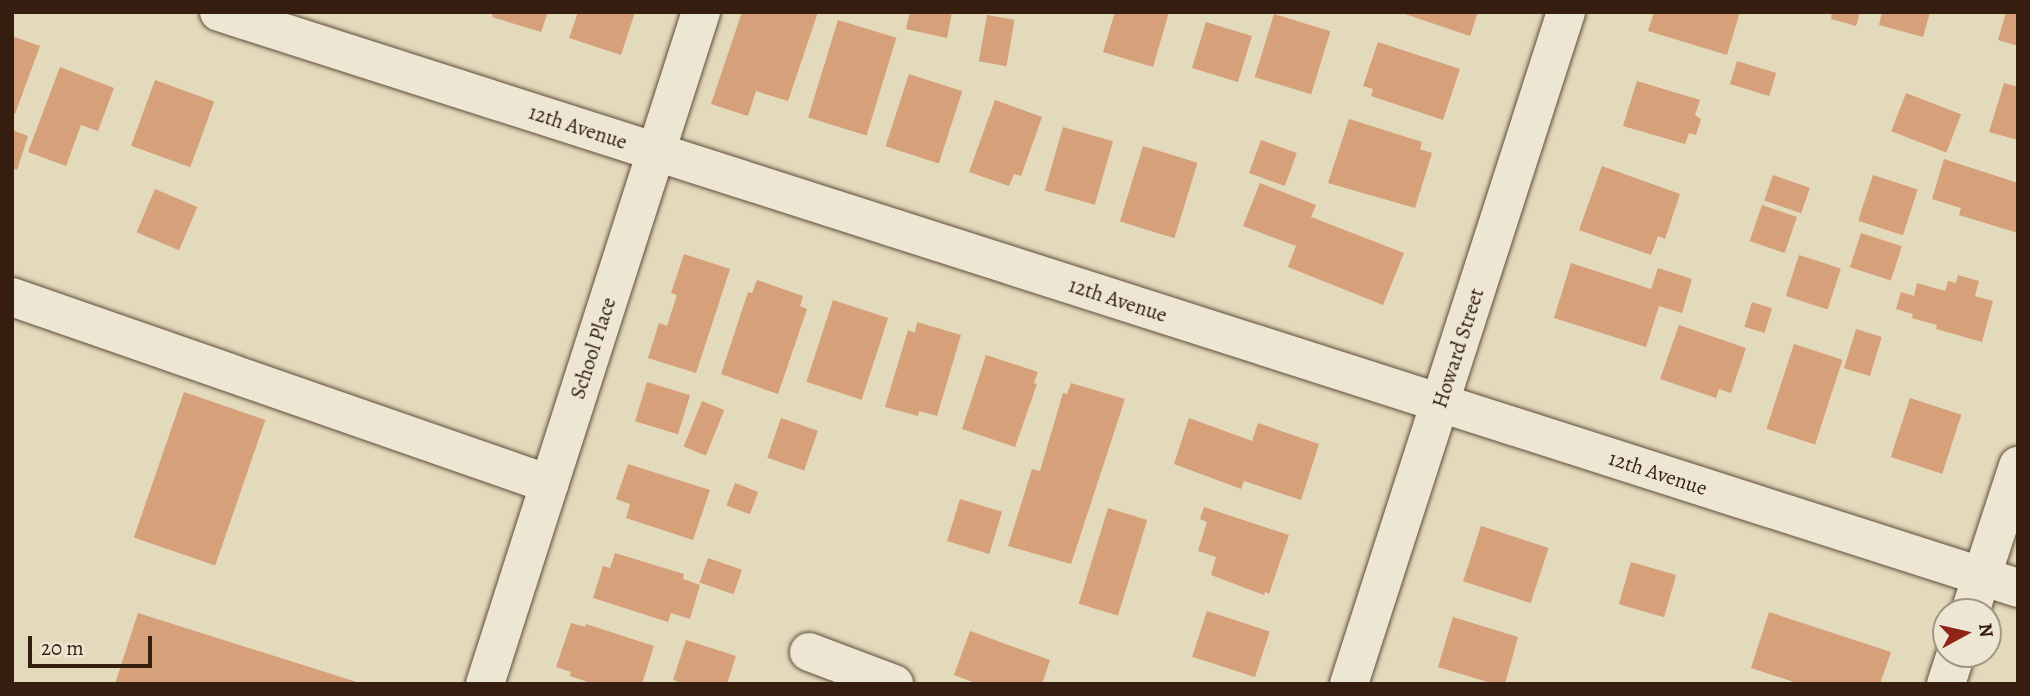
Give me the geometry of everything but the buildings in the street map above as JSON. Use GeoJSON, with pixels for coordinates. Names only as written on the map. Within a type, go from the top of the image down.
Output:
{"type":"FeatureCollection","features":[{"type":"Feature","properties":{"kind":"street","name":"12th Avenue"},"geometry":{"type":"LineString","coordinates":[[219,12],[2000,582]]}},
{"type":"Feature","properties":{"kind":"street","name":"School Place"},"geometry":{"type":"LineString","coordinates":[[485,684],[701,12]]}},
{"type":"Feature","properties":{"kind":"street","name":"Howard Street"},"geometry":{"type":"LineString","coordinates":[[1349,684],[1566,12]]}},
{"type":"Feature","properties":{"kind":"street"},"geometry":{"type":"LineString","coordinates":[[12,297],[549,484]]}},
{"type":"Feature","properties":{"kind":"street"},"geometry":{"type":"LineString","coordinates":[[1984,598],[2000,582],[2018,466]]}},
{"type":"Feature","properties":{"kind":"street"},"geometry":{"type":"LineString","coordinates":[[809,652],[894,684]]}}]}
